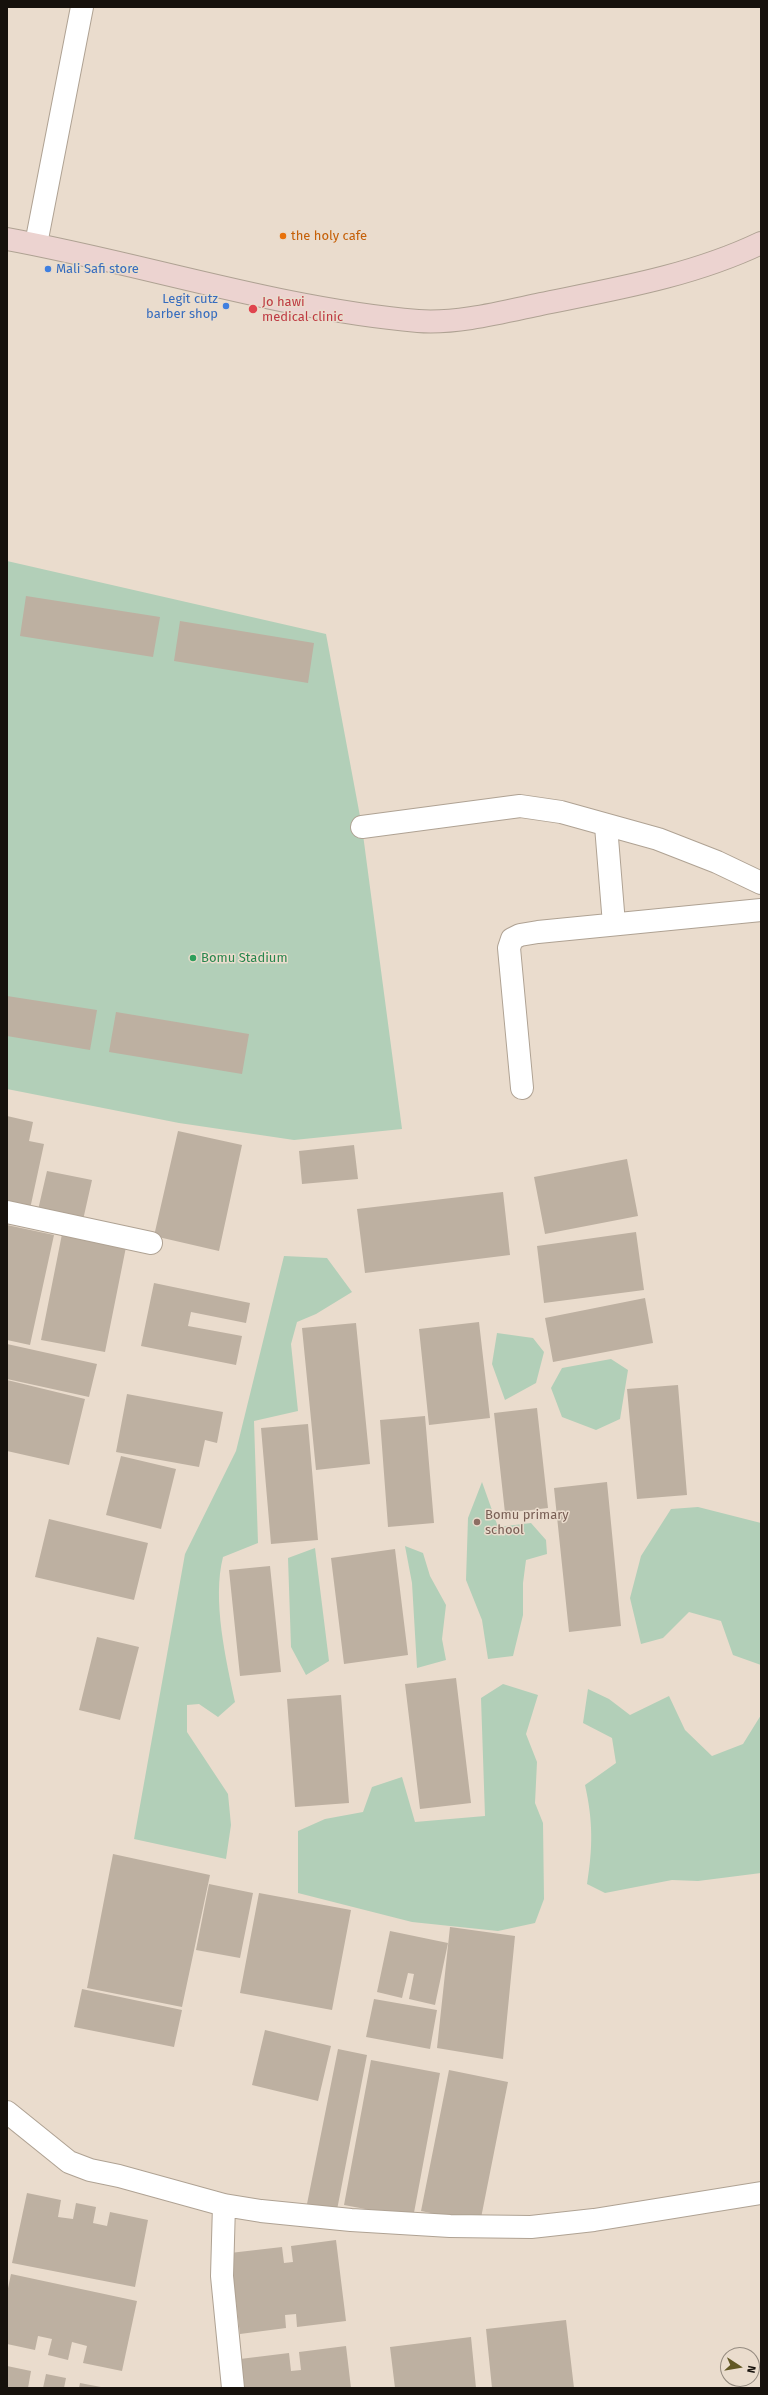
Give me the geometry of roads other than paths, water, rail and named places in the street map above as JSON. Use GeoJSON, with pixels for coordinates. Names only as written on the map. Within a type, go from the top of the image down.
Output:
{"type":"FeatureCollection","features":[{"type":"Feature","properties":{"kind":"street"},"geometry":{"type":"LineString","coordinates":[[36,244],[82,7]]}},
{"type":"Feature","properties":{"kind":"street"},"geometry":{"type":"LineString","coordinates":[[7,239],[36,244],[326,308],[420,321],[498,313],[652,281],[736,255],[761,243]]}},
{"type":"Feature","properties":{"kind":"street"},"geometry":{"type":"LineString","coordinates":[[362,827],[520,806],[561,812],[606,826],[658,839],[717,862],[761,883]]}},
{"type":"Feature","properties":{"kind":"street"},"geometry":{"type":"LineString","coordinates":[[606,826],[614,924]]}},
{"type":"Feature","properties":{"kind":"street"},"geometry":{"type":"LineString","coordinates":[[522,1088],[509,948],[512,939],[520,935],[538,932],[761,910]]}},
{"type":"Feature","properties":{"kind":"street"},"geometry":{"type":"LineString","coordinates":[[7,1212],[152,1243]]}},
{"type":"Feature","properties":{"kind":"street"},"geometry":{"type":"LineString","coordinates":[[7,2112],[46,2146],[69,2162],[90,2170],[119,2176],[224,2204],[261,2211],[351,2220],[450,2226],[531,2227],[594,2220],[761,2193]]}},
{"type":"Feature","properties":{"kind":"street"},"geometry":{"type":"LineString","coordinates":[[224,2204],[222,2276],[233,2388]]}},
{"type":"Feature","properties":{"kind":"place","name":"the holy cafe"},"geometry":{"type":"Point","coordinates":[283,236]}},
{"type":"Feature","properties":{"kind":"place","name":"Mali Safi store"},"geometry":{"type":"Point","coordinates":[48,269]}},
{"type":"Feature","properties":{"kind":"place","name":"Legit cutz barber shop"},"geometry":{"type":"Point","coordinates":[226,306]}},
{"type":"Feature","properties":{"kind":"place","name":"Jo hawi medical clinic"},"geometry":{"type":"Point","coordinates":[253,309]}},
{"type":"Feature","properties":{"kind":"place","name":"Bomu Stadium"},"geometry":{"type":"Point","coordinates":[193,958]}},
{"type":"Feature","properties":{"kind":"place","name":"Bomu primary school"},"geometry":{"type":"Point","coordinates":[477,1522]}}]}
